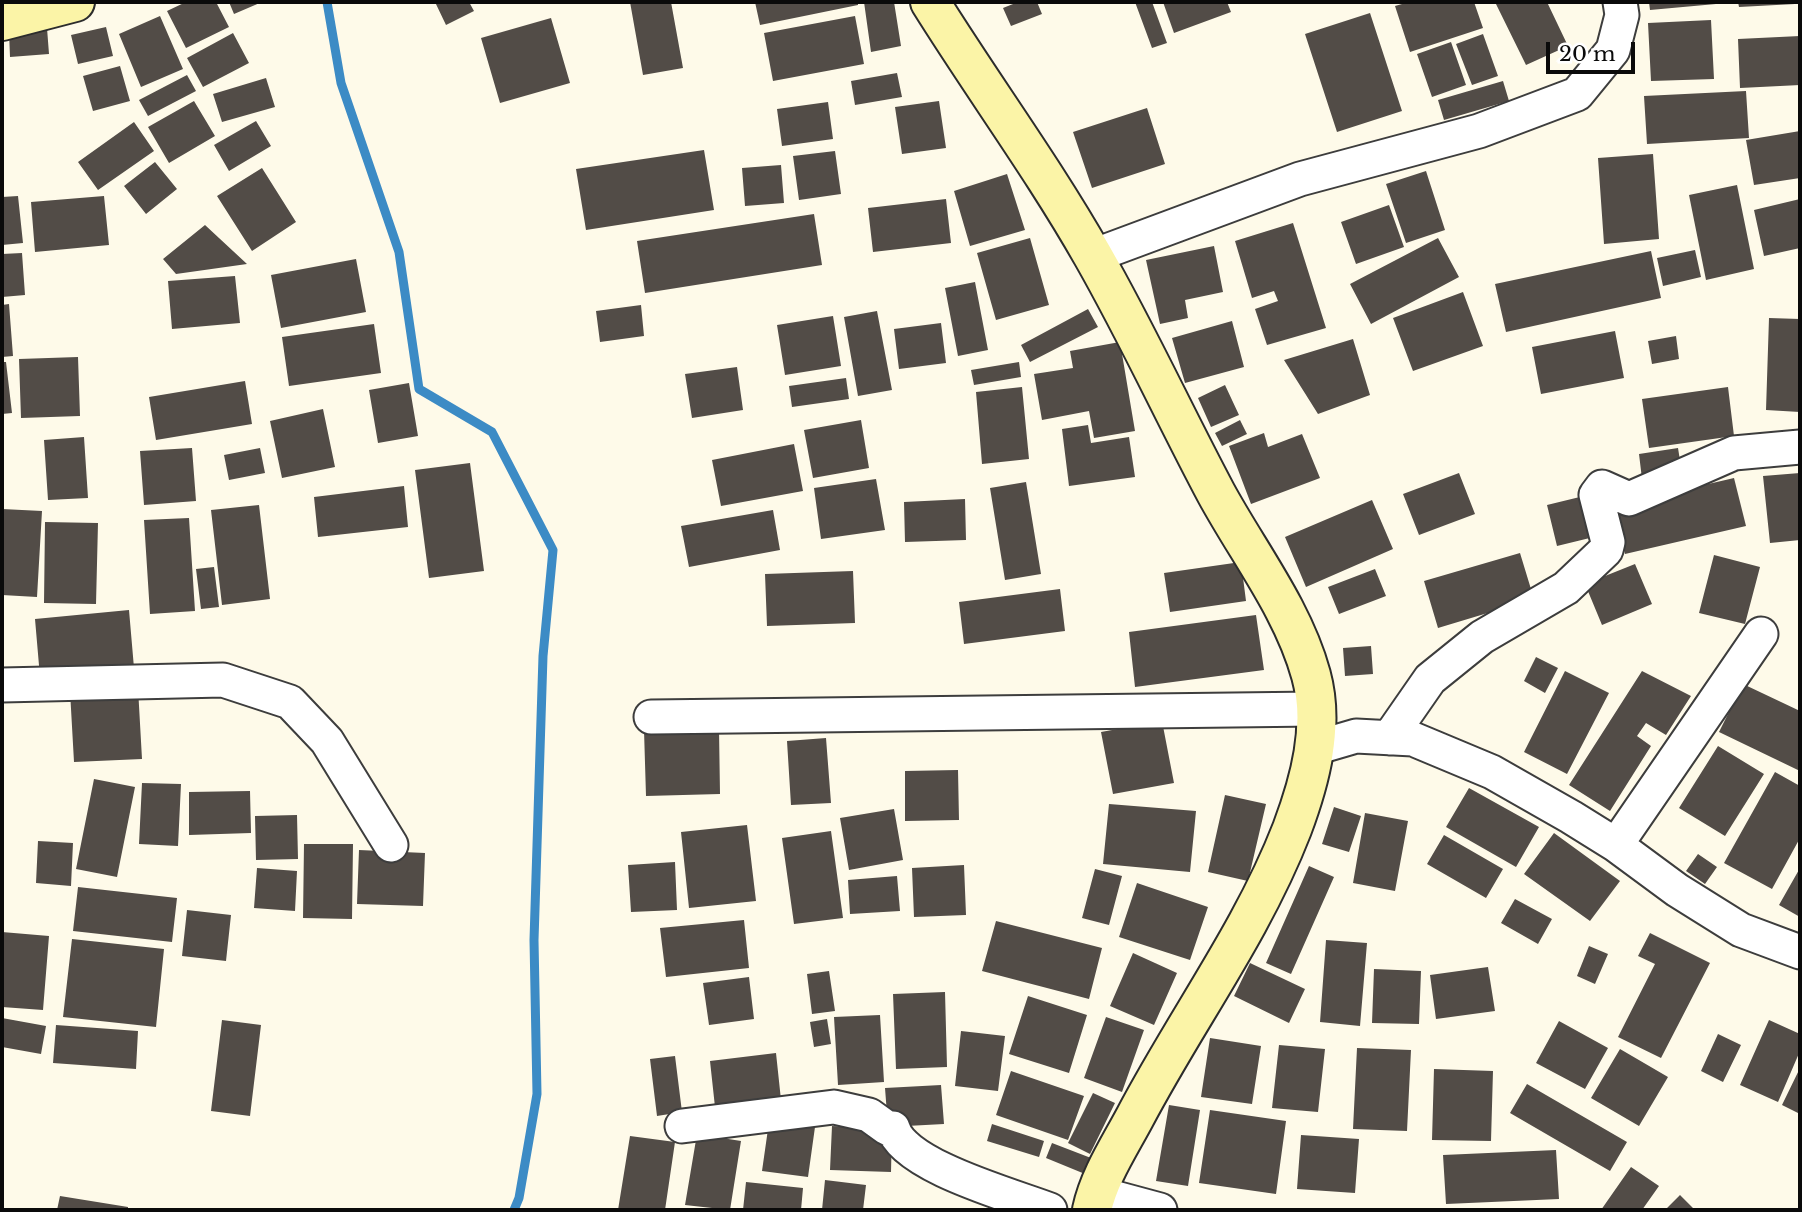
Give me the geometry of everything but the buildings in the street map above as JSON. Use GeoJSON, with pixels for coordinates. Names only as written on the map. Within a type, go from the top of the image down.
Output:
{"type":"FeatureCollection","features":[{"type":"Feature","properties":{"kind":"street"},"geometry":{"type":"LineString","coordinates":[[2,22],[75,2]]}},
{"type":"Feature","properties":{"kind":"street"},"geometry":{"type":"LineString","coordinates":[[930,2],[1093,256],[1183,430],[1293,630],[1312,676],[1318,734],[1293,825],[1247,927],[1164,1063],[1094,1202],[1160,1210]]}},
{"type":"Feature","properties":{"kind":"street"},"geometry":{"type":"LineString","coordinates":[[1093,256],[1300,179],[1479,131],[1577,94],[1613,50],[1622,15],[1620,2]]}},
{"type":"Feature","properties":{"kind":"street"},"geometry":{"type":"LineString","coordinates":[[1389,738],[1430,679],[1482,636],[1566,588],[1605,550],[1608,542],[1596,495],[1602,487],[1629,499],[1734,453],[1800,447]]}},
{"type":"Feature","properties":{"kind":"street"},"geometry":{"type":"LineString","coordinates":[[1616,845],[1761,634]]}},
{"type":"Feature","properties":{"kind":"street"},"geometry":{"type":"LineString","coordinates":[[2,685],[223,680],[290,702],[327,741],[391,845]]}},
{"type":"Feature","properties":{"kind":"street"},"geometry":{"type":"LineString","coordinates":[[651,718],[1316,709]]}},
{"type":"Feature","properties":{"kind":"street"},"geometry":{"type":"LineString","coordinates":[[1315,748],[1356,736],[1413,739],[1492,772],[1616,845],[1677,890],[1741,930],[1800,952]]}},
{"type":"Feature","properties":{"kind":"street"},"geometry":{"type":"LineString","coordinates":[[682,1126],[834,1107],[870,1115],[887,1128],[893,1128],[895,1136],[923,1161],[1050,1210]]}},
{"type":"Feature","properties":{"kind":"waterway"},"geometry":{"type":"LineString","coordinates":[[327,2],[341,83],[399,252],[419,389],[492,432],[553,550],[543,656],[534,940],[537,1094],[519,1198],[514,1210]]}}]}
